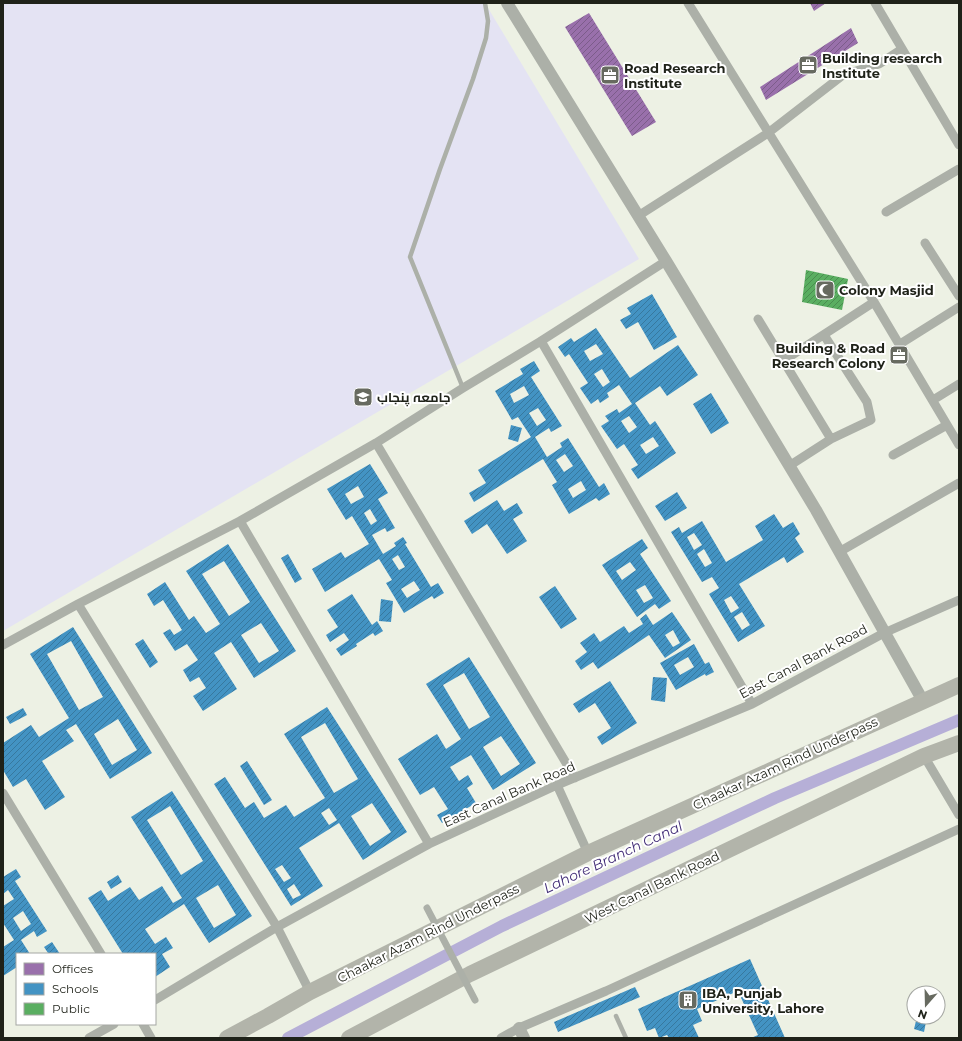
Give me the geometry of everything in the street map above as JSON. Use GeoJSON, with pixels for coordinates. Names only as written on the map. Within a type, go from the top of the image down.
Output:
{"type":"FeatureCollection","features":[{"type":"Feature","properties":{"kind":"highway","name":"Chaakar Azam Rind Underpass"},"geometry":{"type":"LineString","coordinates":[[227,1038],[310,992],[588,853],[959,685]]}},
{"type":"Feature","properties":{"kind":"highway","name":"West Canal Bank Road"},"geometry":{"type":"LineString","coordinates":[[349,1038],[470,974],[924,756],[959,743]]}},
{"type":"Feature","properties":{"kind":"street"},"geometry":{"type":"LineString","coordinates":[[507,3],[666,261],[816,510],[923,701]]}},
{"type":"Feature","properties":{"kind":"street"},"geometry":{"type":"LineString","coordinates":[[688,3],[900,344],[959,445]]}},
{"type":"Feature","properties":{"kind":"street"},"geometry":{"type":"LineString","coordinates":[[875,3],[959,145]]}},
{"type":"Feature","properties":{"kind":"street"},"geometry":{"type":"LineString","coordinates":[[638,216],[768,133],[843,75],[879,64],[902,49]]}},
{"type":"Feature","properties":{"kind":"street"},"geometry":{"type":"LineString","coordinates":[[886,212],[959,169]]}},
{"type":"Feature","properties":{"kind":"street"},"geometry":{"type":"LineString","coordinates":[[925,243],[959,296]]}},
{"type":"Feature","properties":{"kind":"street"},"geometry":{"type":"LineString","coordinates":[[3,645],[78,604],[240,521],[376,443],[463,388],[542,341],[666,261]]}},
{"type":"Feature","properties":{"kind":"street"},"geometry":{"type":"LineString","coordinates":[[783,361],[874,302]]}},
{"type":"Feature","properties":{"kind":"street"},"geometry":{"type":"LineString","coordinates":[[900,344],[959,307]]}},
{"type":"Feature","properties":{"kind":"street"},"geometry":{"type":"LineString","coordinates":[[758,319],[831,439]]}},
{"type":"Feature","properties":{"kind":"street"},"geometry":{"type":"LineString","coordinates":[[789,466],[831,439],[871,420],[867,402],[824,334]]}},
{"type":"Feature","properties":{"kind":"street"},"geometry":{"type":"LineString","coordinates":[[542,341],[752,704]]}},
{"type":"Feature","properties":{"kind":"street"},"geometry":{"type":"LineString","coordinates":[[933,400],[959,384]]}},
{"type":"Feature","properties":{"kind":"street"},"geometry":{"type":"LineString","coordinates":[[893,455],[947,425]]}},
{"type":"Feature","properties":{"kind":"street"},"geometry":{"type":"LineString","coordinates":[[376,443],[575,778]]}},
{"type":"Feature","properties":{"kind":"street"},"geometry":{"type":"LineString","coordinates":[[839,552],[959,483]]}},
{"type":"Feature","properties":{"kind":"street"},"geometry":{"type":"LineString","coordinates":[[240,521],[429,844]]}},
{"type":"Feature","properties":{"kind":"street","name":"East Canal Bank Road"},"geometry":{"type":"LineString","coordinates":[[156,999],[277,927],[429,844],[558,785],[752,704],[884,633],[959,600]]}},
{"type":"Feature","properties":{"kind":"street"},"geometry":{"type":"LineString","coordinates":[[78,604],[277,927],[310,992]]}},
{"type":"Feature","properties":{"kind":"street"},"geometry":{"type":"LineString","coordinates":[[924,756],[959,815]]}},
{"type":"Feature","properties":{"kind":"street"},"geometry":{"type":"LineString","coordinates":[[558,785],[588,853]]}},
{"type":"Feature","properties":{"kind":"street"},"geometry":{"type":"LineString","coordinates":[[3,793],[100,953]]}},
{"type":"Feature","properties":{"kind":"street"},"geometry":{"type":"LineString","coordinates":[[501,1038],[522,1033],[606,991],[959,829]]}},
{"type":"Feature","properties":{"kind":"street"},"geometry":{"type":"LineString","coordinates":[[426,908],[475,1000]]}},
{"type":"Feature","properties":{"kind":"street"},"geometry":{"type":"LineString","coordinates":[[89,1038],[112,1025]]}},
{"type":"Feature","properties":{"kind":"street"},"geometry":{"type":"LineString","coordinates":[[144,1025],[151,1038]]}},
{"type":"Feature","properties":{"kind":"lane"},"geometry":{"type":"LineString","coordinates":[[463,388],[410,257],[486,38],[488,31],[488,20],[485,3]]}},
{"type":"Feature","properties":{"kind":"lane"},"geometry":{"type":"LineString","coordinates":[[616,1016],[626,1038]]}},
{"type":"Feature","properties":{"kind":"shaded area"},"geometry":{"type":"Polygon","coordinates":[[[3,3],[485,3],[639,259],[3,631],[3,3]]]}},
{"type":"Feature","properties":{"kind":"building: Offices"},"geometry":{"type":"Polygon","coordinates":[[[810,3],[826,3],[814,11],[810,3]]]}},
{"type":"Feature","properties":{"kind":"building: Offices","name":"Road Research Institute"},"geometry":{"type":"Polygon","coordinates":[[[589,13],[656,122],[632,136],[565,27],[589,13]]]}},
{"type":"Feature","properties":{"kind":"building: Offices","name":"Building research Institute"},"geometry":{"type":"Polygon","coordinates":[[[851,28],[858,43],[766,100],[760,87],[851,28]]]}},
{"type":"Feature","properties":{"kind":"building: Schools"},"geometry":{"type":"Polygon","coordinates":[[[652,294],[677,337],[654,350],[638,322],[626,329],[620,320],[631,314],[627,308],[652,294]]]}},
{"type":"Feature","properties":{"kind":"building: Schools"},"geometry":{"type":"Polygon","coordinates":[[[596,328],[630,378],[678,345],[698,375],[667,396],[660,386],[635,403],[650,425],[655,421],[676,453],[638,479],[631,469],[638,465],[624,444],[617,449],[601,426],[609,421],[605,416],[617,409],[619,413],[632,404],[619,385],[607,393],[609,397],[600,403],[598,399],[591,404],[580,388],[588,383],[569,354],[565,357],[558,347],[571,338],[574,342],[596,328]],[[596,344],[584,351],[590,361],[603,354],[596,344]],[[602,369],[594,374],[603,387],[610,382],[602,369]],[[629,416],[621,421],[629,433],[637,427],[629,416]],[[653,437],[640,445],[646,454],[659,446],[653,437]]]}},
{"type":"Feature","properties":{"kind":"building: Schools"},"geometry":{"type":"Polygon","coordinates":[[[534,361],[540,371],[531,377],[562,426],[551,432],[549,428],[535,437],[547,457],[562,447],[560,443],[568,438],[599,487],[604,483],[610,494],[599,501],[596,498],[569,514],[552,485],[557,482],[543,459],[474,502],[469,493],[486,483],[478,470],[531,437],[518,417],[512,420],[495,391],[523,374],[520,369],[534,361]],[[524,386],[510,394],[514,403],[529,395],[524,386]],[[538,408],[529,413],[537,426],[546,420],[538,408]],[[565,454],[556,460],[564,472],[573,466],[565,454]],[[581,481],[568,489],[573,498],[586,490],[581,481]]]}},
{"type":"Feature","properties":{"kind":"building: Schools"},"geometry":{"type":"Polygon","coordinates":[[[711,393],[729,423],[711,434],[693,404],[711,393]]]}},
{"type":"Feature","properties":{"kind":"building: Schools"},"geometry":{"type":"Polygon","coordinates":[[[511,425],[522,428],[518,442],[508,439],[511,425]]]}},
{"type":"Feature","properties":{"kind":"building: Schools"},"geometry":{"type":"Polygon","coordinates":[[[370,464],[388,493],[378,499],[395,528],[387,532],[385,528],[372,535],[383,554],[396,546],[394,543],[403,537],[407,543],[405,544],[431,587],[438,583],[444,593],[434,599],[432,596],[404,613],[386,583],[392,580],[379,559],[325,592],[312,569],[341,552],[345,558],[369,544],[352,516],[346,520],[327,489],[370,464]],[[358,486],[345,494],[351,504],[364,497],[358,486]],[[370,509],[364,513],[371,525],[377,521],[370,509]],[[398,555],[392,559],[399,570],[405,567],[398,555]],[[414,581],[401,589],[407,598],[420,590],[414,581]]]}},
{"type":"Feature","properties":{"kind":"building: Schools"},"geometry":{"type":"Polygon","coordinates":[[[677,492],[687,508],[665,521],[655,506],[677,492]]]}},
{"type":"Feature","properties":{"kind":"building: Schools"},"geometry":{"type":"Polygon","coordinates":[[[497,500],[504,511],[517,503],[523,513],[513,519],[527,541],[507,554],[487,524],[472,534],[464,521],[497,500]]]}},
{"type":"Feature","properties":{"kind":"building: Schools"},"geometry":{"type":"Polygon","coordinates":[[[774,514],[783,528],[793,522],[800,534],[795,538],[804,552],[787,563],[784,557],[739,584],[765,626],[738,642],[709,594],[719,588],[712,577],[702,582],[671,532],[679,527],[682,533],[702,521],[726,562],[763,540],[755,526],[774,514]],[[694,533],[687,537],[694,550],[702,545],[694,533]],[[704,549],[697,554],[705,567],[712,563],[704,549]],[[731,596],[724,600],[731,613],[739,608],[731,596]],[[742,612],[734,617],[742,630],[750,625],[742,612]]]}},
{"type":"Feature","properties":{"kind":"building: Schools"},"geometry":{"type":"Polygon","coordinates":[[[642,539],[648,548],[640,554],[671,601],[659,609],[655,604],[637,617],[602,565],[642,539]],[[630,562],[616,571],[622,580],[636,570],[630,562]],[[645,585],[636,590],[644,603],[653,598],[645,585]]]}},
{"type":"Feature","properties":{"kind":"building: Schools"},"geometry":{"type":"Polygon","coordinates":[[[228,544],[296,651],[254,678],[231,642],[214,653],[237,689],[203,711],[193,696],[206,688],[199,677],[190,682],[183,670],[198,660],[187,644],[175,651],[163,633],[170,629],[174,635],[182,630],[163,600],[154,606],[147,594],[165,582],[189,620],[194,616],[206,633],[220,624],[186,571],[228,544]],[[224,561],[202,574],[229,616],[250,602],[224,561]],[[261,623],[241,635],[259,663],[279,651],[261,623]]]}},
{"type":"Feature","properties":{"kind":"building: Schools"},"geometry":{"type":"Polygon","coordinates":[[[288,554],[302,579],[295,583],[281,558],[288,554]]]}},
{"type":"Feature","properties":{"kind":"building: Schools"},"geometry":{"type":"Polygon","coordinates":[[[555,586],[577,619],[561,629],[539,597],[555,586]]]}},
{"type":"Feature","properties":{"kind":"building: Schools"},"geometry":{"type":"Polygon","coordinates":[[[352,594],[372,625],[377,621],[383,631],[375,636],[373,633],[356,644],[357,646],[341,656],[336,649],[349,640],[344,633],[330,642],[326,635],[338,627],[327,610],[352,594]]]}},
{"type":"Feature","properties":{"kind":"building: Schools"},"geometry":{"type":"Polygon","coordinates":[[[381,599],[393,601],[391,622],[379,621],[381,599]]]}},
{"type":"Feature","properties":{"kind":"building: Schools"},"geometry":{"type":"Polygon","coordinates":[[[672,612],[691,640],[665,658],[649,635],[598,669],[593,662],[581,670],[575,661],[587,652],[580,643],[594,633],[600,642],[624,626],[629,633],[643,624],[640,619],[646,614],[653,625],[672,612]],[[673,630],[665,635],[673,647],[680,643],[673,630]]]}},
{"type":"Feature","properties":{"kind":"building: Schools"},"geometry":{"type":"Polygon","coordinates":[[[73,627],[152,753],[110,779],[76,724],[66,730],[74,741],[42,761],[65,797],[45,810],[26,779],[13,787],[3,770],[3,743],[31,725],[39,737],[69,718],[30,654],[73,627]],[[71,641],[47,654],[79,710],[103,697],[71,641]],[[118,719],[94,734],[112,765],[137,750],[118,719]]]}},
{"type":"Feature","properties":{"kind":"building: Schools"},"geometry":{"type":"Polygon","coordinates":[[[143,639],[158,662],[150,668],[135,644],[143,639]]]}},
{"type":"Feature","properties":{"kind":"building: Schools"},"geometry":{"type":"Polygon","coordinates":[[[694,644],[705,664],[709,662],[714,672],[706,676],[705,674],[676,690],[660,663],[694,644]],[[688,657],[674,665],[680,675],[694,667],[688,657]]]}},
{"type":"Feature","properties":{"kind":"building: Schools"},"geometry":{"type":"Polygon","coordinates":[[[469,657],[536,763],[493,790],[471,755],[450,767],[459,781],[468,775],[473,784],[467,788],[476,803],[442,823],[437,815],[448,809],[434,787],[420,795],[398,759],[437,734],[446,749],[461,739],[426,684],[469,657]],[[464,673],[443,685],[469,729],[490,717],[464,673]],[[501,736],[483,747],[501,776],[520,764],[501,736]]]}},
{"type":"Feature","properties":{"kind":"building: Schools"},"geometry":{"type":"Polygon","coordinates":[[[653,677],[667,678],[665,702],[651,700],[653,677]]]}},
{"type":"Feature","properties":{"kind":"building: Schools"},"geometry":{"type":"Polygon","coordinates":[[[610,681],[637,723],[602,745],[597,737],[611,728],[595,703],[579,713],[573,704],[610,681]]]}},
{"type":"Feature","properties":{"kind":"building: Schools"},"geometry":{"type":"Polygon","coordinates":[[[327,707],[407,832],[363,860],[339,823],[299,848],[323,886],[291,906],[214,784],[225,777],[245,808],[254,802],[264,818],[286,805],[294,817],[325,798],[284,734],[327,707]],[[325,723],[301,737],[334,793],[358,779],[325,723]],[[372,803],[351,816],[370,846],[391,832],[372,803]],[[329,808],[321,813],[329,825],[337,820],[329,808]],[[282,865],[275,869],[284,882],[291,878],[282,865]],[[294,884],[287,889],[293,899],[301,895],[294,884]]]}},
{"type":"Feature","properties":{"kind":"building: Schools"},"geometry":{"type":"Polygon","coordinates":[[[23,708],[27,715],[10,724],[6,717],[23,708]]]}},
{"type":"Feature","properties":{"kind":"building: Schools"},"geometry":{"type":"Polygon","coordinates":[[[247,761],[272,800],[264,805],[240,766],[247,761]]]}},
{"type":"Feature","properties":{"kind":"building: Schools"},"geometry":{"type":"Polygon","coordinates":[[[172,791],[252,916],[209,943],[184,904],[145,929],[155,944],[166,937],[173,948],[162,954],[170,967],[156,976],[156,953],[122,953],[88,898],[101,890],[108,901],[130,887],[139,900],[162,886],[173,903],[182,898],[131,817],[172,791]],[[170,806],[147,820],[181,875],[203,861],[170,806]],[[218,885],[196,898],[214,928],[236,915],[218,885]]]}},
{"type":"Feature","properties":{"kind":"building: Schools"},"geometry":{"type":"Polygon","coordinates":[[[16,869],[21,877],[15,881],[47,931],[37,937],[34,931],[21,940],[29,953],[16,953],[16,968],[3,976],[3,947],[14,940],[3,923],[3,906],[14,899],[8,890],[3,894],[3,877],[16,869]],[[23,911],[13,918],[21,931],[31,924],[23,911]]]}},
{"type":"Feature","properties":{"kind":"building: Schools"},"geometry":{"type":"Polygon","coordinates":[[[118,875],[122,882],[111,889],[107,882],[118,875]]]}},
{"type":"Feature","properties":{"kind":"building: Schools"},"geometry":{"type":"Polygon","coordinates":[[[52,942],[59,953],[48,953],[44,947],[52,942]]]}},
{"type":"Feature","properties":{"kind":"building: Schools","name":"IBA, Punjab University, Lahore"},"geometry":{"type":"Polygon","coordinates":[[[750,959],[785,1038],[751,1038],[758,1035],[738,991],[697,1009],[702,1021],[693,1025],[699,1038],[669,1038],[667,1035],[659,1038],[655,1028],[647,1031],[638,1009],[750,959]]]}},
{"type":"Feature","properties":{"kind":"building: Schools"},"geometry":{"type":"Polygon","coordinates":[[[635,987],[640,997],[558,1032],[554,1022],[635,987]]]}},
{"type":"Feature","properties":{"kind":"building: Schools"},"geometry":{"type":"Polygon","coordinates":[[[915,1025],[925,1025],[924,1032],[914,1029],[915,1025]]]}},
{"type":"Feature","properties":{"kind":"building: Public","name":"Colony Masjid"},"geometry":{"type":"Polygon","coordinates":[[[806,270],[848,279],[842,310],[802,302],[806,270]]]}},
{"type":"Feature","properties":{"kind":"waterway","name":"Lahore Branch Canal"},"geometry":{"type":"LineString","coordinates":[[288,1038],[502,926],[775,798],[959,720]]}},
{"type":"Feature","properties":{"kind":"place","name":"Building research Institute"},"geometry":{"type":"Point","coordinates":[808,65]}},
{"type":"Feature","properties":{"kind":"place","name":"Road Research Institute"},"geometry":{"type":"Point","coordinates":[610,75]}},
{"type":"Feature","properties":{"kind":"place","name":"Colony Masjid"},"geometry":{"type":"Point","coordinates":[825,290]}},
{"type":"Feature","properties":{"kind":"place","name":"Building & Road Research Colony"},"geometry":{"type":"Point","coordinates":[899,355]}},
{"type":"Feature","properties":{"kind":"place","name":"جامعہ پنجاب"},"geometry":{"type":"Point","coordinates":[363,397]}},
{"type":"Feature","properties":{"kind":"place","name":"IBA, Punjab University, Lahore"},"geometry":{"type":"Point","coordinates":[688,1000]}}]}
